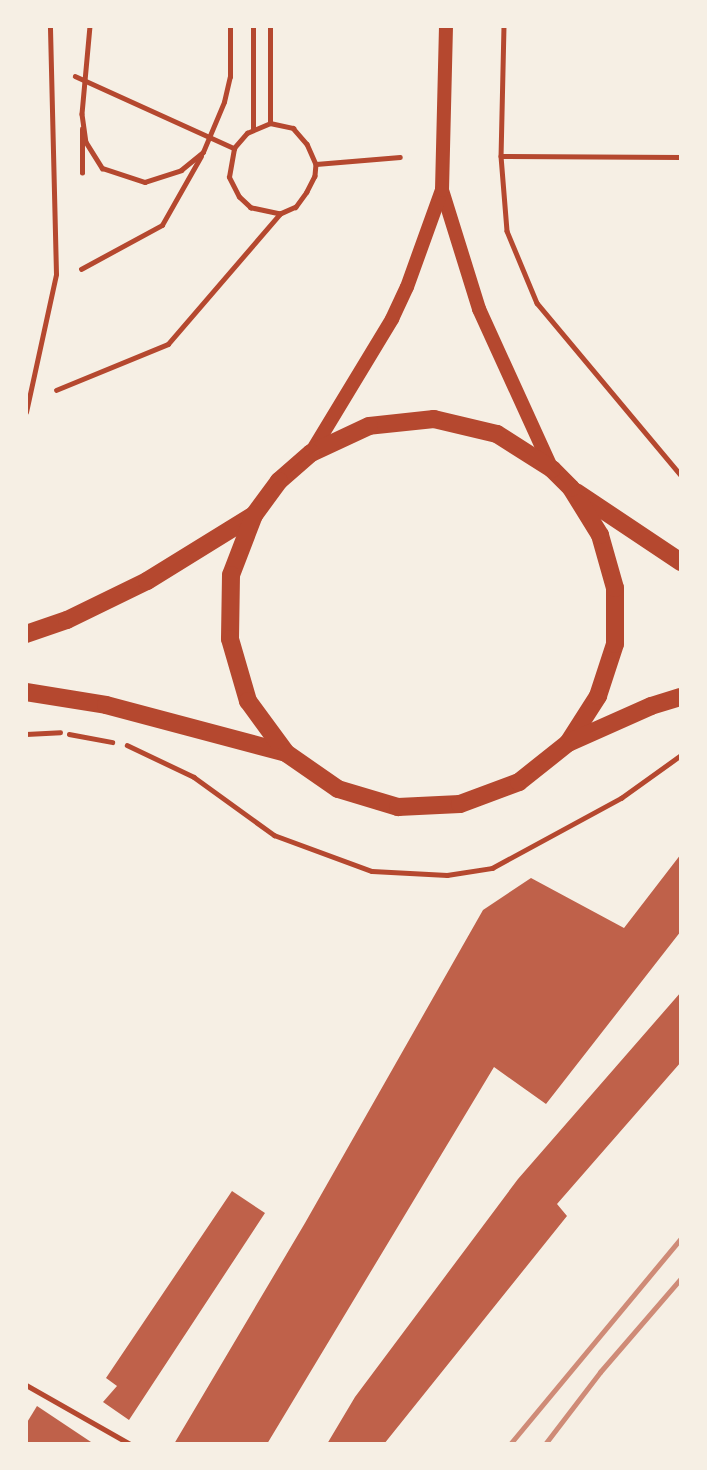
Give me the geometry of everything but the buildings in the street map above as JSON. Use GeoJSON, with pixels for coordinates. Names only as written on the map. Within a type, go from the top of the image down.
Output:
{"type":"FeatureCollection","features":[{"type":"Feature","properties":{"kind":"main road"},"geometry":{"type":"LineString","coordinates":[[446,26],[442,190],[480,309],[552,469]]}},
{"type":"Feature","properties":{"kind":"main road"},"geometry":{"type":"LineString","coordinates":[[311,453],[392,319],[442,190]]}},
{"type":"Feature","properties":{"kind":"main road"},"geometry":{"type":"LineString","coordinates":[[681,562],[571,488],[552,469],[498,434],[434,419],[369,426],[311,453],[279,481],[254,515],[231,575],[230,639],[248,701],[286,753],[338,789],[398,807],[460,804],[519,782],[568,743],[651,706],[681,697]]}},
{"type":"Feature","properties":{"kind":"main road"},"geometry":{"type":"LineString","coordinates":[[568,743],[598,696],[615,643],[615,588],[600,535],[571,488]]}},
{"type":"Feature","properties":{"kind":"main road"},"geometry":{"type":"LineString","coordinates":[[26,634],[67,620],[146,582],[254,515]]}},
{"type":"Feature","properties":{"kind":"main road"},"geometry":{"type":"LineString","coordinates":[[26,692],[106,705],[286,753]]}},
{"type":"Feature","properties":{"kind":"lane"},"geometry":{"type":"LineString","coordinates":[[26,412],[56,274],[50,26]]}},
{"type":"Feature","properties":{"kind":"lane"},"geometry":{"type":"LineString","coordinates":[[26,1385],[130,1444]]}},
{"type":"Feature","properties":{"kind":"path"},"geometry":{"type":"LineString","coordinates":[[90,26],[82,114],[86,142],[102,168],[145,182],[181,170],[203,152]]}},
{"type":"Feature","properties":{"kind":"path"},"geometry":{"type":"LineString","coordinates":[[81,269],[162,225],[203,152],[224,102],[230,77],[230,26]]}},
{"type":"Feature","properties":{"kind":"path"},"geometry":{"type":"LineString","coordinates":[[253,26],[253,130]]}},
{"type":"Feature","properties":{"kind":"path"},"geometry":{"type":"LineString","coordinates":[[270,26],[270,123]]}},
{"type":"Feature","properties":{"kind":"path"},"geometry":{"type":"LineString","coordinates":[[504,26],[501,156],[507,231],[537,303],[681,475]]}},
{"type":"Feature","properties":{"kind":"path"},"geometry":{"type":"LineString","coordinates":[[51,65],[233,148]]}},
{"type":"Feature","properties":{"kind":"path"},"geometry":{"type":"LineString","coordinates":[[30,401],[168,344],[280,215],[296,207],[315,176],[316,164],[307,144],[293,128],[270,123],[253,130],[233,148],[229,177],[239,197],[251,208],[280,215]]}},
{"type":"Feature","properties":{"kind":"path"},"geometry":{"type":"LineString","coordinates":[[501,156],[681,157]]}},
{"type":"Feature","properties":{"kind":"path"},"geometry":{"type":"LineString","coordinates":[[316,164],[400,157]]}},
{"type":"Feature","properties":{"kind":"railway"},"geometry":{"type":"LineString","coordinates":[[510,1444],[681,1238]]}},
{"type":"Feature","properties":{"kind":"railway"},"geometry":{"type":"LineString","coordinates":[[545,1444],[600,1372],[681,1278]]}}]}
